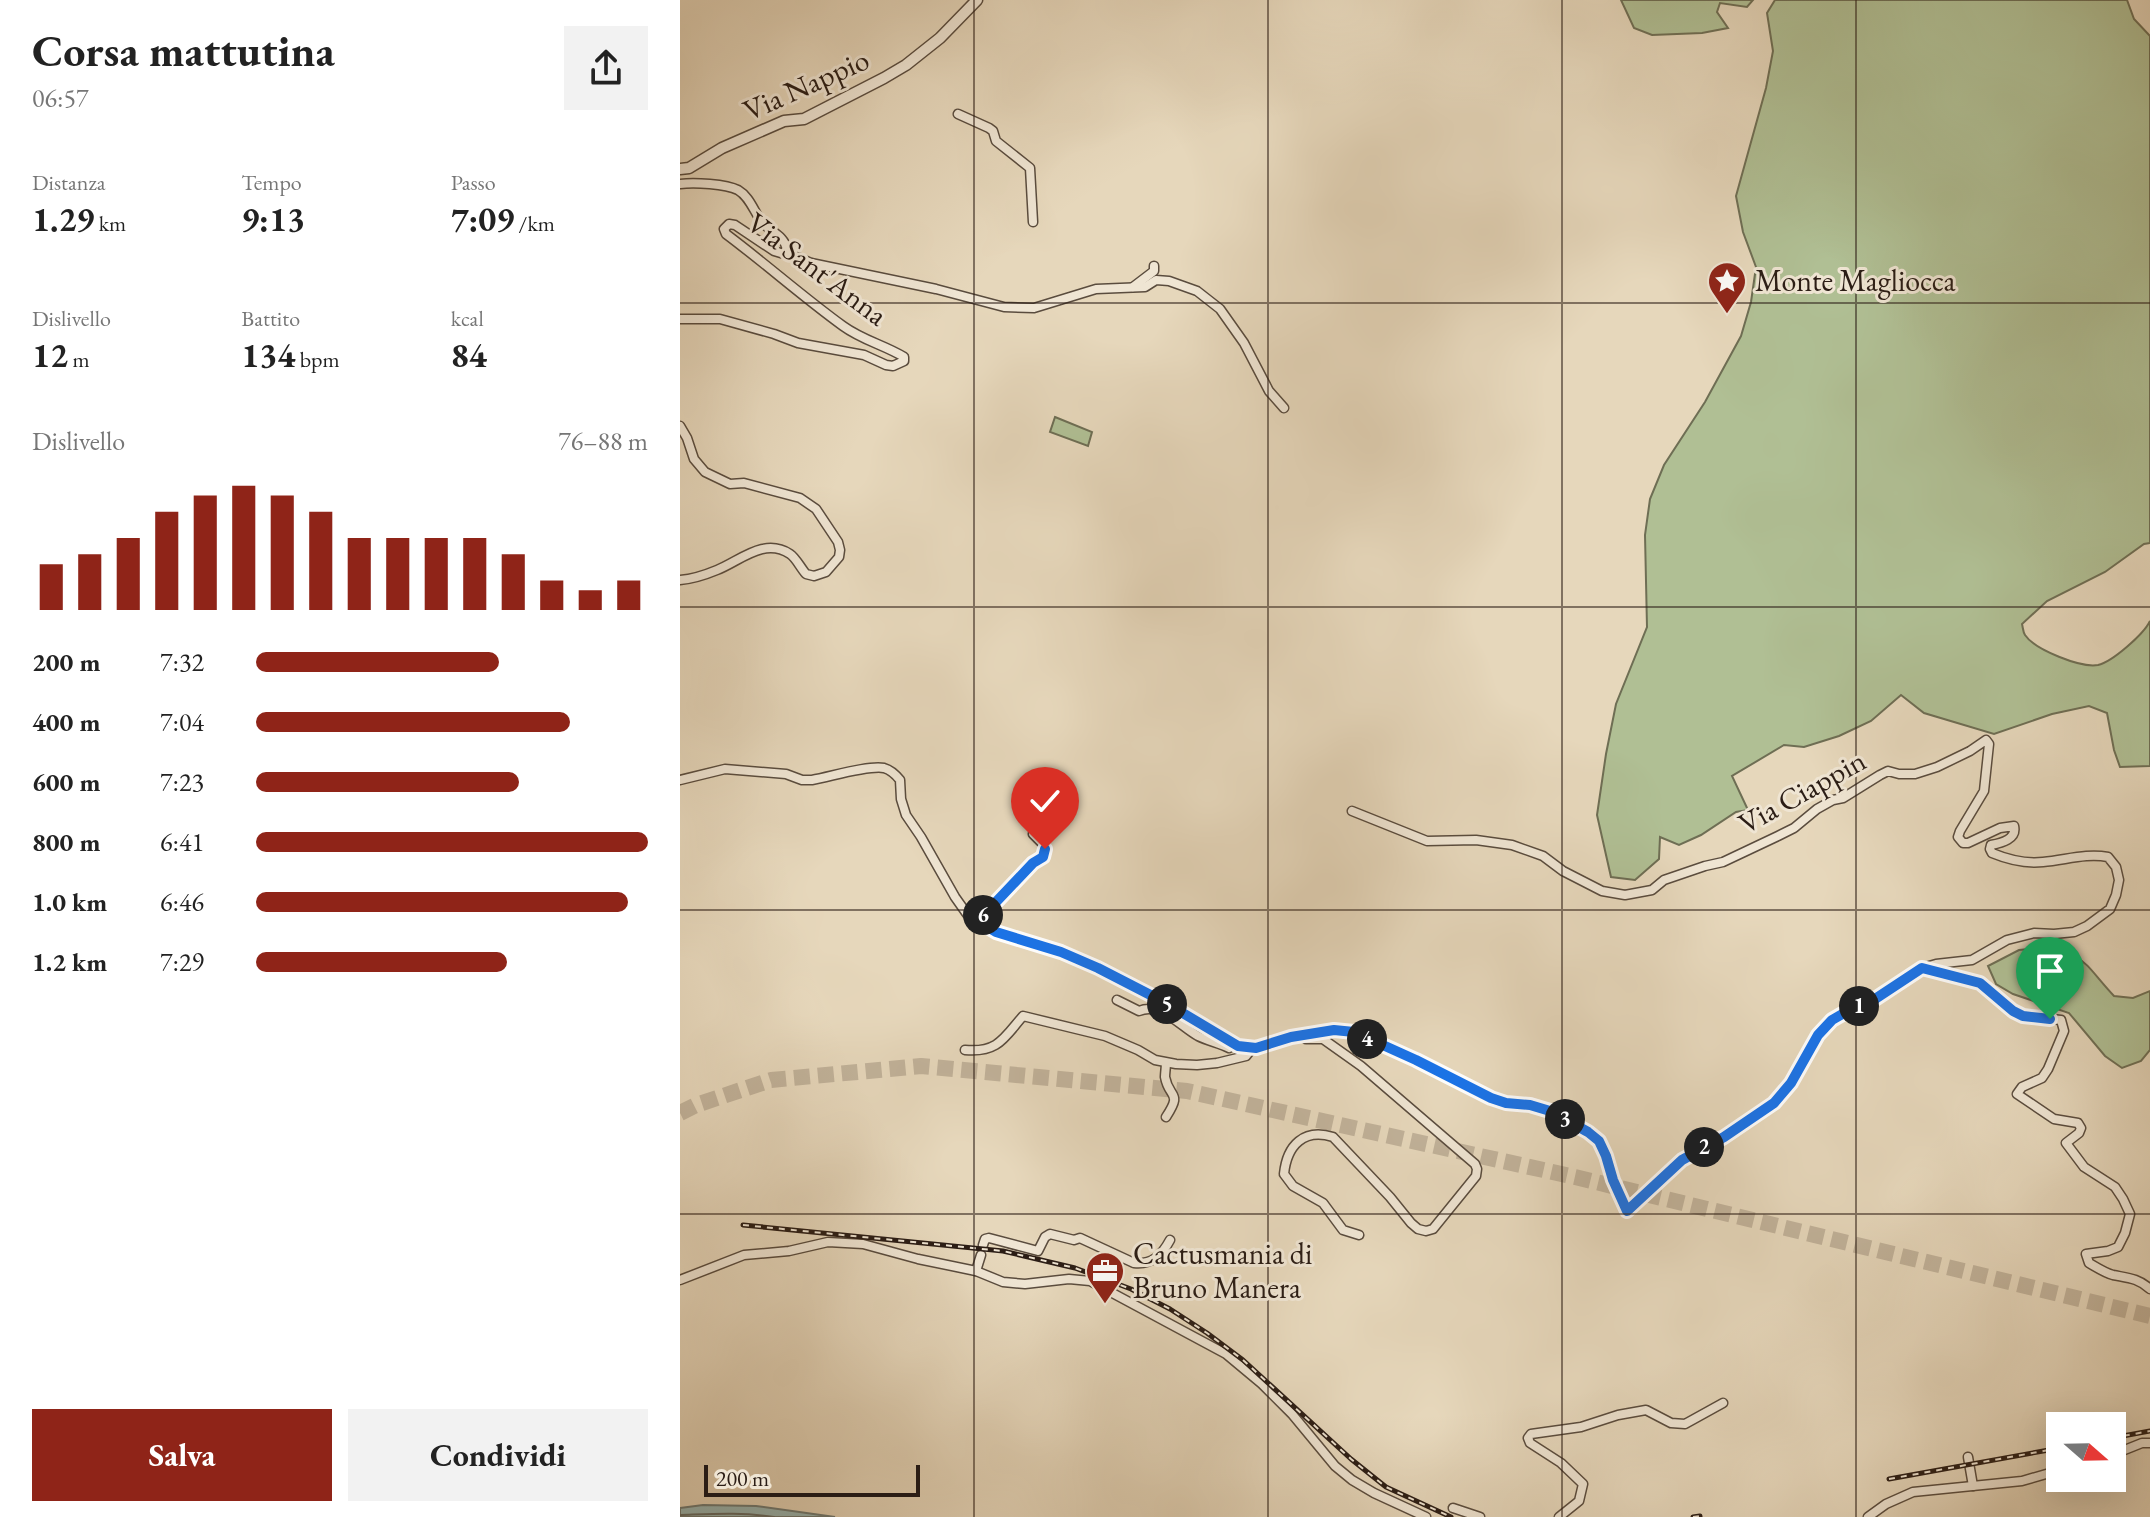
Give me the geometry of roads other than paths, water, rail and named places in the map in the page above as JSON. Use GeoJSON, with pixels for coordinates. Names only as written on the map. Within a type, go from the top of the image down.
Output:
{"type":"FeatureCollection","features":[{"type":"Feature","properties":{"kind":"street","name":"Via Nappio"},"geometry":{"type":"LineString","coordinates":[[680,169],[689,168],[722,148],[784,121],[804,119],[884,78],[940,38],[977,0]]}},
{"type":"Feature","properties":{"kind":"street"},"geometry":{"type":"LineString","coordinates":[[958,114],[993,131],[996,141],[1030,168],[1033,222]]}},
{"type":"Feature","properties":{"kind":"street","name":"Via Sant'Anna"},"geometry":{"type":"LineString","coordinates":[[680,184],[723,186],[739,191],[762,223],[781,236],[786,252],[774,251],[735,225],[729,224],[724,229],[726,234],[844,328],[896,352],[904,357],[904,361],[893,366],[886,365],[864,355],[798,343],[720,319],[680,319]]}},
{"type":"Feature","properties":{"kind":"street"},"geometry":{"type":"LineString","coordinates":[[786,252],[811,263],[936,289],[1004,307],[1034,308],[1096,289],[1145,287],[1156,280],[1169,281],[1197,291],[1220,309],[1244,343],[1269,391],[1284,408]]}},
{"type":"Feature","properties":{"kind":"street"},"geometry":{"type":"LineString","coordinates":[[1132,288],[1154,271],[1154,266]]}},
{"type":"Feature","properties":{"kind":"street"},"geometry":{"type":"LineString","coordinates":[[680,426],[694,459],[705,472],[730,484],[744,483],[800,498],[816,509],[840,550],[839,557],[820,576],[806,574],[793,555],[781,550],[764,549],[751,551],[695,579],[680,580]]}},
{"type":"Feature","properties":{"kind":"street","name":"Via Ciappin"},"geometry":{"type":"LineString","coordinates":[[1273,1044],[1291,1037],[1334,1030],[1354,1032],[1491,1098],[1550,1111],[1599,1141],[1627,1211],[1682,1160],[1724,1137],[1774,1103],[1791,1083],[1818,1035],[1832,1020],[1884,994],[1922,968],[1972,960],[2007,940],[2034,933],[2074,932],[2087,926],[2110,909],[2119,880],[2116,867],[2108,857],[2094,855],[2019,862],[1992,853],[1991,845],[2008,840],[2013,835],[2014,826],[2000,828],[1963,843],[1958,837],[1960,831],[1984,791],[1989,744],[1986,740],[1970,751],[1915,774],[1888,771],[1843,798],[1817,809],[1794,828],[1723,862],[1664,880],[1652,890],[1625,895],[1602,891],[1563,871],[1543,856],[1512,845],[1476,840],[1427,841],[1352,811]]}},
{"type":"Feature","properties":{"kind":"street"},"geometry":{"type":"LineString","coordinates":[[680,780],[725,769],[786,774],[802,780],[870,768],[891,771],[900,780],[906,815],[967,914],[996,932],[1061,952],[1098,968],[1249,1051]]}},
{"type":"Feature","properties":{"kind":"street"},"geometry":{"type":"LineString","coordinates":[[978,921],[1033,863],[1043,857],[1044,845],[1033,834],[1039,828]]}},
{"type":"Feature","properties":{"kind":"street"},"geometry":{"type":"LineString","coordinates":[[1922,968],[1980,983],[2023,1016],[2061,1020],[2064,1031],[2048,1069],[2042,1078],[2022,1087],[2017,1094],[2054,1119],[2078,1123],[2081,1128],[2079,1133],[2066,1143],[2084,1167],[2115,1187],[2130,1214],[2118,1247],[2086,1254],[2089,1263],[2111,1275],[2142,1282],[2150,1289]]}},
{"type":"Feature","properties":{"kind":"street"},"geometry":{"type":"LineString","coordinates":[[1117,1000],[1139,1011],[1147,1008],[1157,1010],[1201,1038],[1241,1053],[1273,1044],[1323,1039],[1361,1066],[1475,1164],[1476,1176],[1433,1229],[1426,1231],[1411,1223],[1333,1137],[1307,1135],[1293,1149],[1285,1164],[1284,1174],[1293,1186],[1323,1203],[1343,1230],[1359,1235]]}},
{"type":"Feature","properties":{"kind":"street"},"geometry":{"type":"LineString","coordinates":[[965,1050],[991,1049],[1015,1028],[1023,1016],[1105,1036],[1166,1063],[1217,1063],[1249,1051]]}},
{"type":"Feature","properties":{"kind":"street"},"geometry":{"type":"LineString","coordinates":[[1166,1063],[1166,1080],[1174,1100],[1166,1117]]}},
{"type":"Feature","properties":{"kind":"street"},"geometry":{"type":"LineString","coordinates":[[976,1271],[985,1239],[989,1238],[1038,1251],[1050,1234],[1074,1240],[1080,1238],[1134,1263],[1143,1264],[1162,1254],[1170,1240]]}},
{"type":"Feature","properties":{"kind":"street"},"geometry":{"type":"LineString","coordinates":[[680,1280],[744,1255],[789,1251],[828,1242],[863,1244],[976,1271],[1003,1282],[1090,1281],[1226,1354],[1262,1384],[1292,1414],[1335,1466],[1352,1480],[1426,1517]]}},
{"type":"Feature","properties":{"kind":"street"},"geometry":{"type":"LineString","coordinates":[[1559,1517],[1579,1501],[1583,1484],[1561,1463],[1531,1445],[1528,1440],[1531,1434],[1581,1427],[1641,1410],[1651,1411],[1671,1423],[1685,1424],[1723,1403]]}},
{"type":"Feature","properties":{"kind":"street"},"geometry":{"type":"LineString","coordinates":[[2126,1449],[2150,1443]]}},
{"type":"Feature","properties":{"kind":"street"},"geometry":{"type":"LineString","coordinates":[[1968,1457],[1973,1486]]}},
{"type":"Feature","properties":{"kind":"street"},"geometry":{"type":"LineString","coordinates":[[1868,1517],[1886,1504],[1913,1492],[2022,1481],[2046,1474]]}},
{"type":"Feature","properties":{"kind":"street"},"geometry":{"type":"LineString","coordinates":[[1453,1508],[1480,1517]]}},
{"type":"Feature","properties":{"kind":"water"},"geometry":{"type":"Polygon","coordinates":[[[756,1506],[835,1517],[680,1517],[680,1508],[756,1506]]]}},
{"type":"Feature","properties":{"kind":"tunnel"},"geometry":{"type":"LineString","coordinates":[[680,1113],[771,1080],[921,1066],[1187,1091],[1575,1177],[2150,1316]]}},
{"type":"Feature","properties":{"kind":"railway"},"geometry":{"type":"LineString","coordinates":[[743,1225],[1003,1251],[1075,1268],[1131,1289],[1170,1309],[1243,1360],[1386,1487],[1451,1517]]}},
{"type":"Feature","properties":{"kind":"railway"},"geometry":{"type":"LineString","coordinates":[[2126,1435],[2150,1431]]}},
{"type":"Feature","properties":{"kind":"railway"},"geometry":{"type":"LineString","coordinates":[[1889,1479],[2046,1451]]}},
{"type":"Feature","properties":{"kind":"railway"},"geometry":{"type":"LineString","coordinates":[[1693,1517],[1700,1516]]}},
{"type":"Feature","properties":{"kind":"place","name":"Monte Magliocca"},"geometry":{"type":"Point","coordinates":[1727,315]}},
{"type":"Feature","properties":{"kind":"place","name":"Cactusmania di Bruno Manera"},"geometry":{"type":"Point","coordinates":[1105,1305]}}]}
